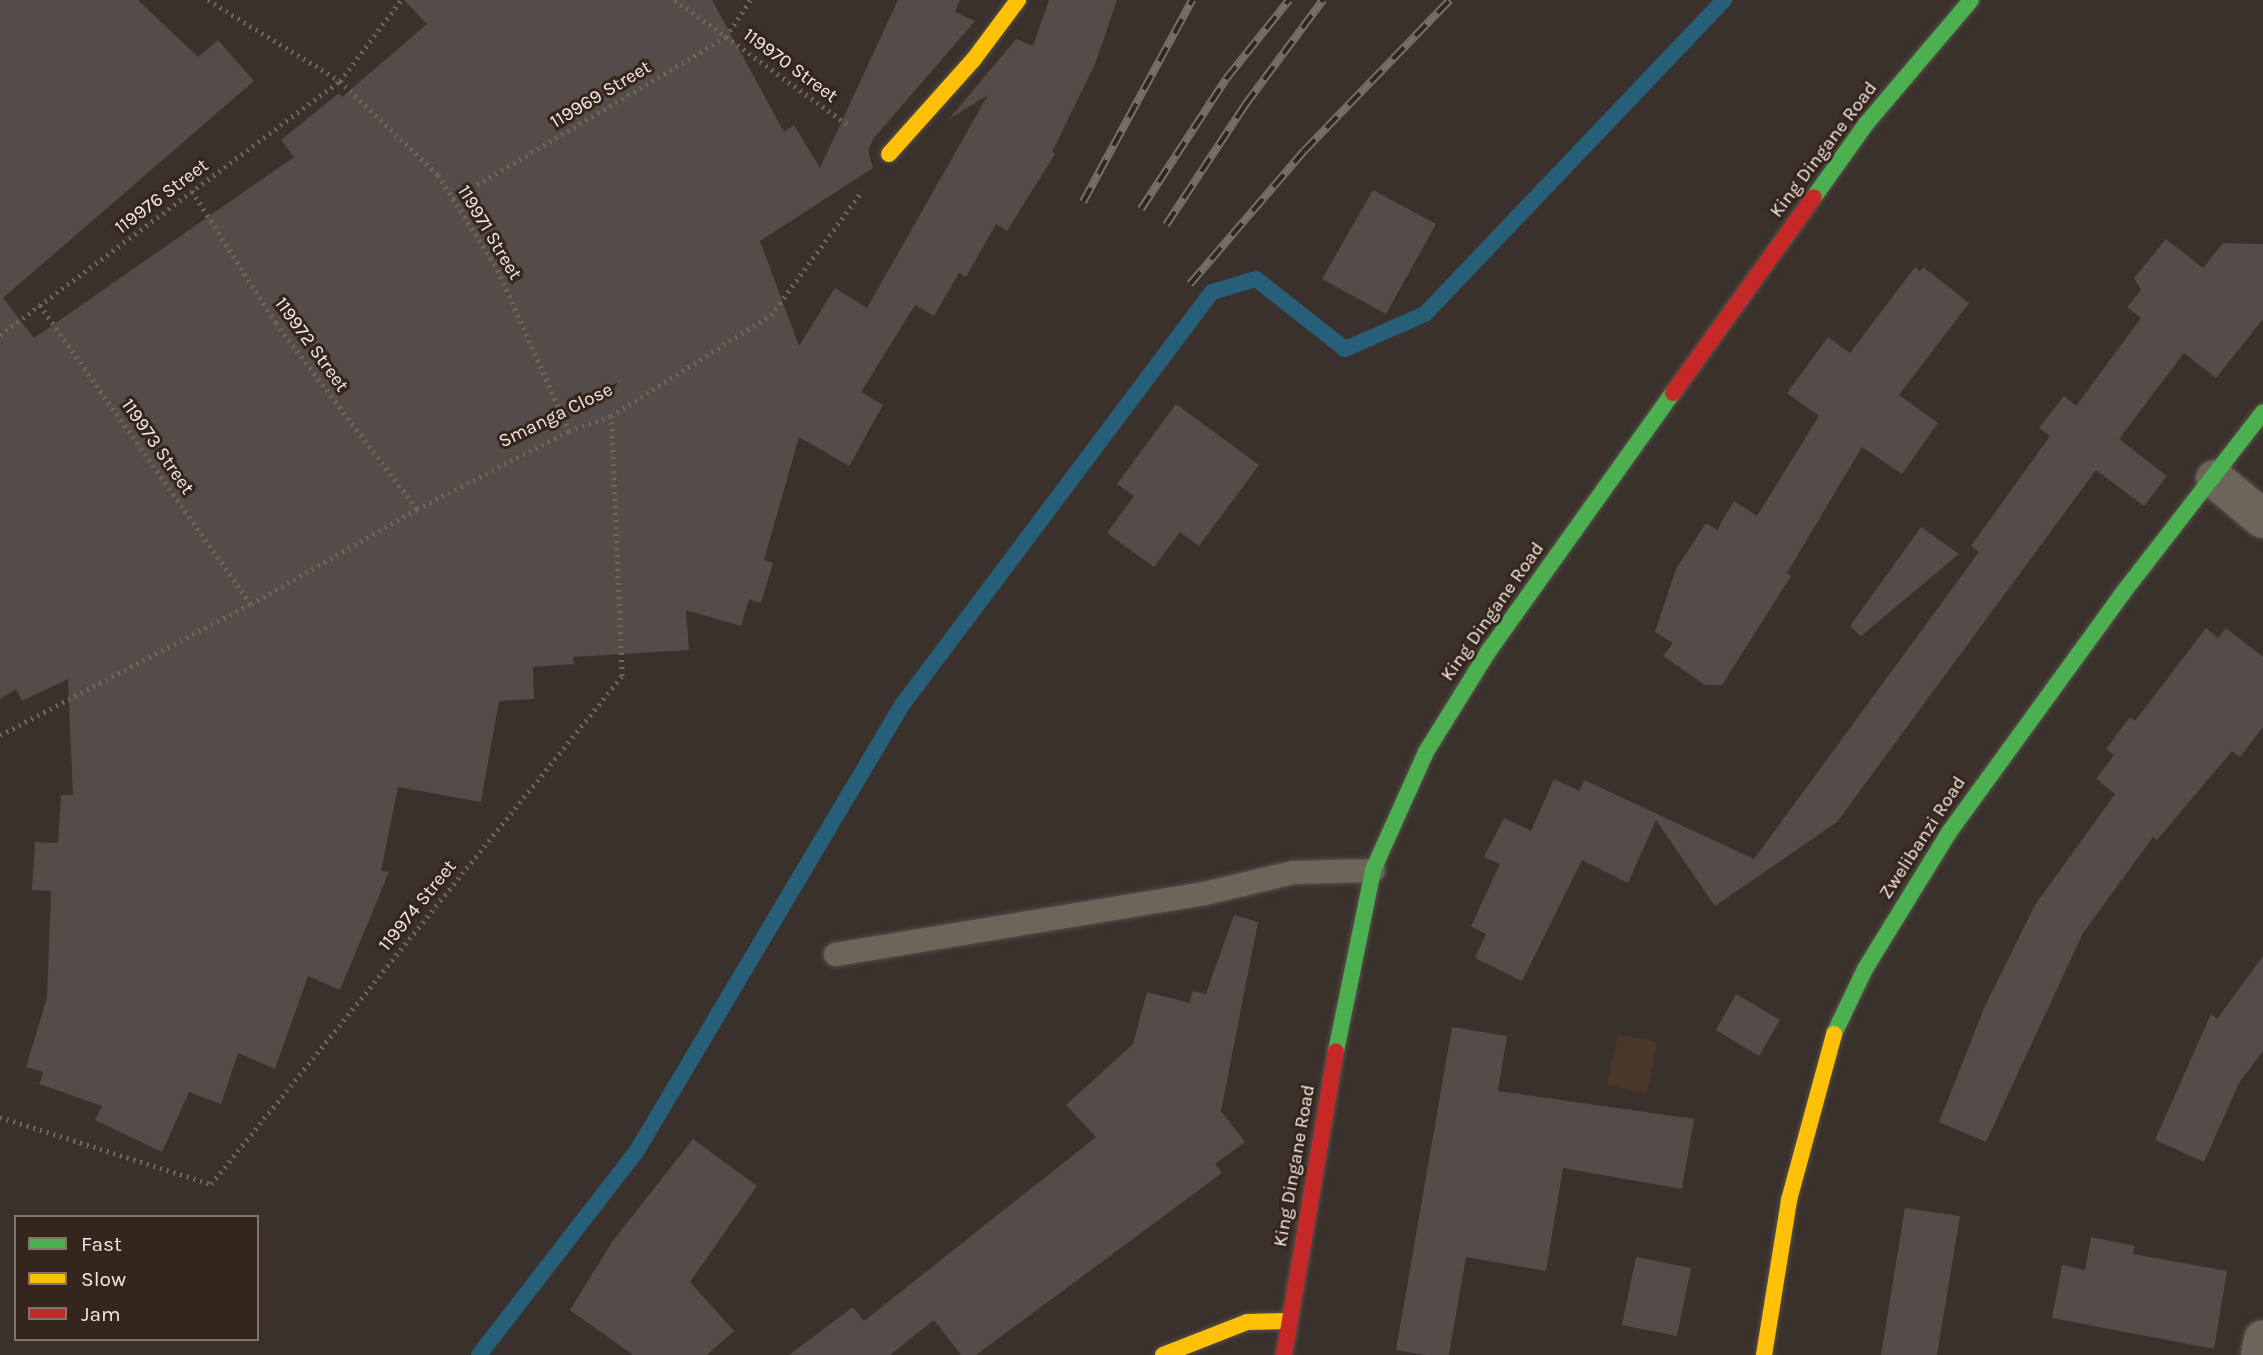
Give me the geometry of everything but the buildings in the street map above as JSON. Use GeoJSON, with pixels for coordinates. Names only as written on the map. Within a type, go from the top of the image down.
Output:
{"type":"FeatureCollection","features":[{"type":"Feature","properties":{"kind":"street"},"geometry":{"type":"LineString","coordinates":[[889,154],[974,59],[1018,0]]}},
{"type":"Feature","properties":{"kind":"street","name":"King Dingane Road"},"geometry":{"type":"LineString","coordinates":[[1284,1355],[1288,1321],[1373,870],[1426,752],[1488,652],[1866,124],[1971,0]]}},
{"type":"Feature","properties":{"kind":"street","name":"Zwelibanzi Road"},"geometry":{"type":"LineString","coordinates":[[1765,1355],[1789,1199],[1828,1048],[1865,969],[1950,831],[2122,594],[2215,479],[2263,412]]}},
{"type":"Feature","properties":{"kind":"street"},"geometry":{"type":"LineString","coordinates":[[2215,479],[2263,519]]}},
{"type":"Feature","properties":{"kind":"street"},"geometry":{"type":"LineString","coordinates":[[1163,1355],[1247,1322],[1288,1321]]}},
{"type":"Feature","properties":{"kind":"street"},"geometry":{"type":"LineString","coordinates":[[2260,1355],[2263,1339]]}},
{"type":"Feature","properties":{"kind":"lane"},"geometry":{"type":"LineString","coordinates":[[835,954],[1204,893],[1293,872],[1373,870]]}},
{"type":"Feature","properties":{"kind":"path","name":"119971 Street"},"geometry":{"type":"LineString","coordinates":[[208,0],[340,81],[438,175],[498,270],[569,431]]}},
{"type":"Feature","properties":{"kind":"path","name":"119976 Street"},"geometry":{"type":"LineString","coordinates":[[0,335],[340,81],[401,0]]}},
{"type":"Feature","properties":{"kind":"path","name":"119970 Street"},"geometry":{"type":"LineString","coordinates":[[675,0],[889,154]]}},
{"type":"Feature","properties":{"kind":"path","name":"119969 Street"},"geometry":{"type":"LineString","coordinates":[[453,199],[727,37],[750,0]]}},
{"type":"Feature","properties":{"kind":"path","name":"Smanga Close"},"geometry":{"type":"LineString","coordinates":[[0,735],[251,604],[417,509],[569,431],[611,416],[771,315],[889,154]]}},
{"type":"Feature","properties":{"kind":"path","name":"119972 Street"},"geometry":{"type":"LineString","coordinates":[[192,191],[276,323],[417,509]]}},
{"type":"Feature","properties":{"kind":"path","name":"119973 Street"},"geometry":{"type":"LineString","coordinates":[[40,305],[251,604]]}},
{"type":"Feature","properties":{"kind":"path","name":"119974 Street"},"geometry":{"type":"LineString","coordinates":[[0,1117],[211,1184],[622,676],[611,416]]}},
{"type":"Feature","properties":{"kind":"shaded area"},"geometry":{"type":"Polygon","coordinates":[[[1618,1034],[1657,1042],[1647,1093],[1607,1085],[1618,1034]]]}},
{"type":"Feature","properties":{"kind":"waterway"},"geometry":{"type":"LineString","coordinates":[[479,1355],[638,1149],[902,705],[1212,292],[1256,279],[1345,349],[1425,314],[1724,0]]}},
{"type":"Feature","properties":{"kind":"railway"},"geometry":{"type":"LineString","coordinates":[[1083,202],[1192,0]]}},
{"type":"Feature","properties":{"kind":"railway"},"geometry":{"type":"LineString","coordinates":[[1141,209],[1226,79],[1289,0]]}},
{"type":"Feature","properties":{"kind":"railway"},"geometry":{"type":"LineString","coordinates":[[1166,225],[1245,105],[1323,0]]}},
{"type":"Feature","properties":{"kind":"railway"},"geometry":{"type":"LineString","coordinates":[[1190,284],[1304,151],[1450,0]]}},
{"type":"Feature","properties":{"kind":"traffic: fast"},"geometry":{"type":"LineString","coordinates":[[1814,197],[1866,124],[1971,0]]}},
{"type":"Feature","properties":{"kind":"traffic: fast"},"geometry":{"type":"LineString","coordinates":[[1336,1051],[1373,870],[1426,752],[1488,652],[1673,393]]}},
{"type":"Feature","properties":{"kind":"traffic: fast"},"geometry":{"type":"LineString","coordinates":[[1834,1034],[1865,969],[1950,831],[2122,594],[2263,412]]}},
{"type":"Feature","properties":{"kind":"traffic: slow"},"geometry":{"type":"LineString","coordinates":[[889,154],[974,59],[1018,0]]}},
{"type":"Feature","properties":{"kind":"traffic: slow"},"geometry":{"type":"LineString","coordinates":[[1764,1355],[1789,1200],[1834,1034]]}},
{"type":"Feature","properties":{"kind":"traffic: slow"},"geometry":{"type":"LineString","coordinates":[[1163,1355],[1247,1322],[1288,1321]]}},
{"type":"Feature","properties":{"kind":"traffic: jam"},"geometry":{"type":"LineString","coordinates":[[1673,393],[1814,197]]}},
{"type":"Feature","properties":{"kind":"traffic: jam"},"geometry":{"type":"LineString","coordinates":[[1284,1355],[1336,1051]]}}]}
